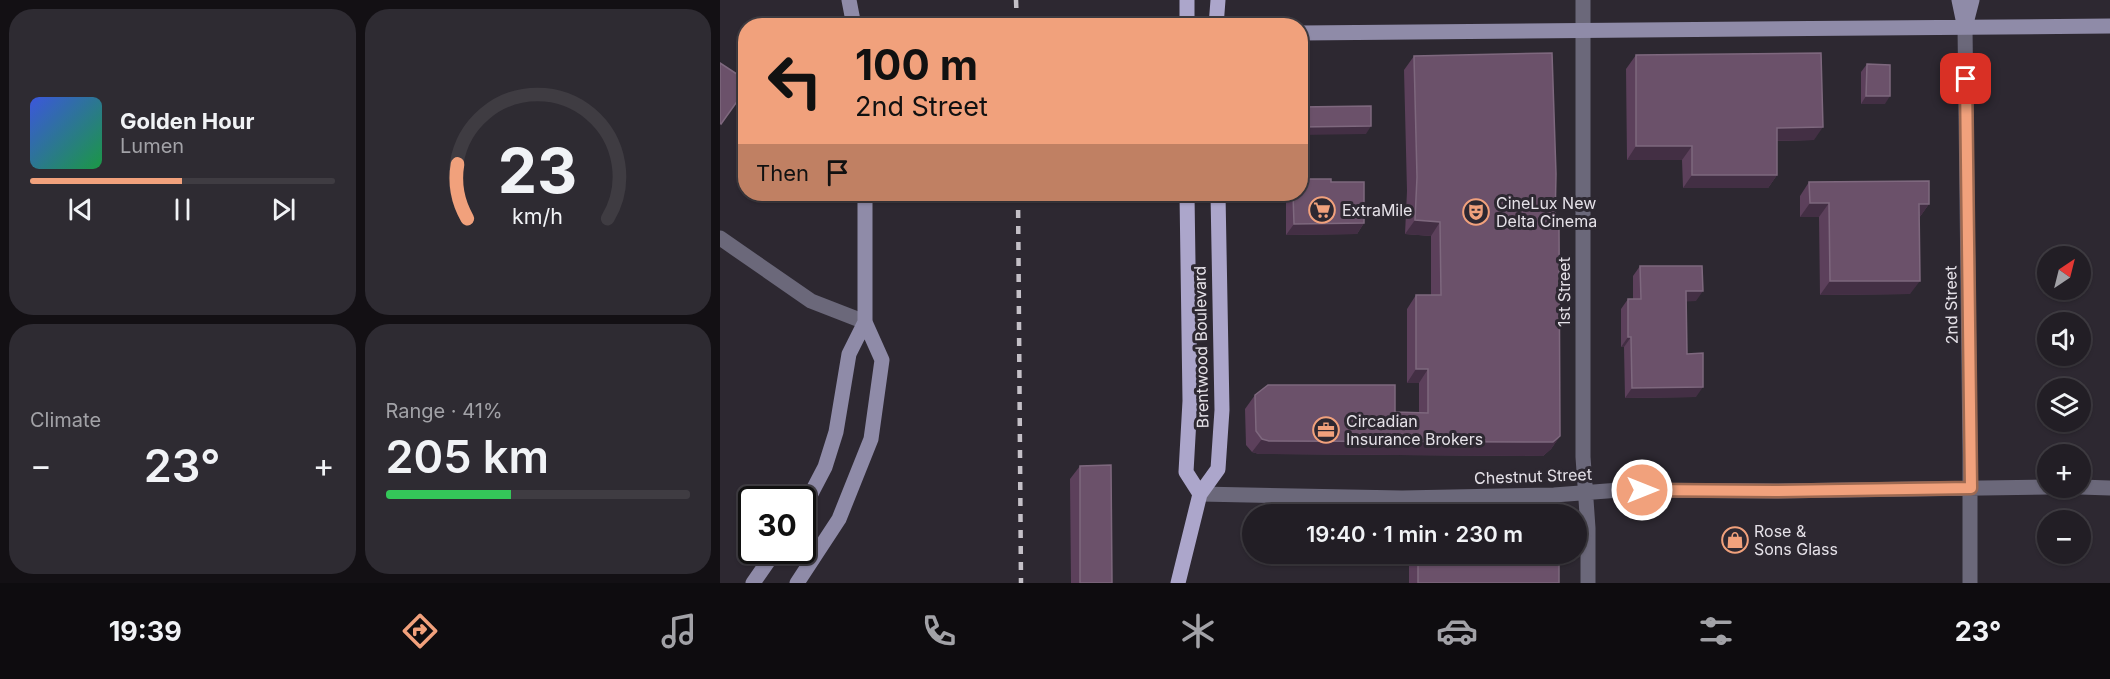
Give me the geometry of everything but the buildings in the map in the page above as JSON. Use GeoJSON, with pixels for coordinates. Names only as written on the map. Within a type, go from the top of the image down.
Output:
{"type":"FeatureCollection","features":[{"type":"Feature","properties":{"kind":"main road"},"geometry":{"type":"LineString","coordinates":[[1187,0],[1187,18]]}},
{"type":"Feature","properties":{"kind":"main road"},"geometry":{"type":"LineString","coordinates":[[1217,18],[1218,0]]}},
{"type":"Feature","properties":{"kind":"main road","name":"Brentwood Boulevard"},"geometry":{"type":"LineString","coordinates":[[1187,201],[1190,401],[1186,472],[1200,494]]}},
{"type":"Feature","properties":{"kind":"main road","name":"Brentwood Boulevard"},"geometry":{"type":"LineString","coordinates":[[1178,583],[1200,494],[1218,469],[1222,410],[1218,201]]}},
{"type":"Feature","properties":{"kind":"street"},"geometry":{"type":"LineString","coordinates":[[849,0],[852,18]]}},
{"type":"Feature","properties":{"kind":"street","name":"1st Street"},"geometry":{"type":"LineString","coordinates":[[1583,0],[1581,222],[1583,457],[1588,528],[1588,583]]}},
{"type":"Feature","properties":{"kind":"street","name":"2nd Street"},"geometry":{"type":"LineString","coordinates":[[1959,0],[1965,27],[1971,488],[1970,583]]}},
{"type":"Feature","properties":{"kind":"street","name":"2nd Street"},"geometry":{"type":"LineString","coordinates":[[1965,27],[1972,0]]}},
{"type":"Feature","properties":{"kind":"street"},"geometry":{"type":"LineString","coordinates":[[1308,33],[2110,26]]}},
{"type":"Feature","properties":{"kind":"street"},"geometry":{"type":"LineString","coordinates":[[797,583],[839,519],[871,439],[882,360],[865,322],[865,201]]}},
{"type":"Feature","properties":{"kind":"street"},"geometry":{"type":"LineString","coordinates":[[720,238],[811,301],[865,322]]}},
{"type":"Feature","properties":{"kind":"street"},"geometry":{"type":"LineString","coordinates":[[815,486],[825,467],[836,432],[849,354],[865,322]]}},
{"type":"Feature","properties":{"kind":"street","name":"Chestnut Street"},"geometry":{"type":"LineString","coordinates":[[1200,494],[1402,498],[1554,495],[1620,490],[1775,491],[2037,487]]}},
{"type":"Feature","properties":{"kind":"street"},"geometry":{"type":"LineString","coordinates":[[2091,487],[2110,488]]}},
{"type":"Feature","properties":{"kind":"street"},"geometry":{"type":"LineString","coordinates":[[753,583],[766,564]]}},
{"type":"Feature","properties":{"kind":"railway"},"geometry":{"type":"LineString","coordinates":[[1016,0],[1017,18]]}},
{"type":"Feature","properties":{"kind":"railway"},"geometry":{"type":"LineString","coordinates":[[1018,201],[1021,583]]}},
{"type":"Feature","properties":{"kind":"place","name":"ExtraMile"},"geometry":{"type":"Point","coordinates":[1322,210]}},
{"type":"Feature","properties":{"kind":"place","name":"CineLux New Delta Cinema"},"geometry":{"type":"Point","coordinates":[1476,212]}},
{"type":"Feature","properties":{"kind":"place","name":"Circadian Insurance Brokers"},"geometry":{"type":"Point","coordinates":[1326,430]}},
{"type":"Feature","properties":{"kind":"place","name":"Rose & Sons Glass"},"geometry":{"type":"Point","coordinates":[1735,540]}},
{"type":"Feature","properties":{"kind":"route"},"geometry":{"type":"LineString","coordinates":[[1642,490],[1775,491],[1971,488],[1966,79]]}}]}
